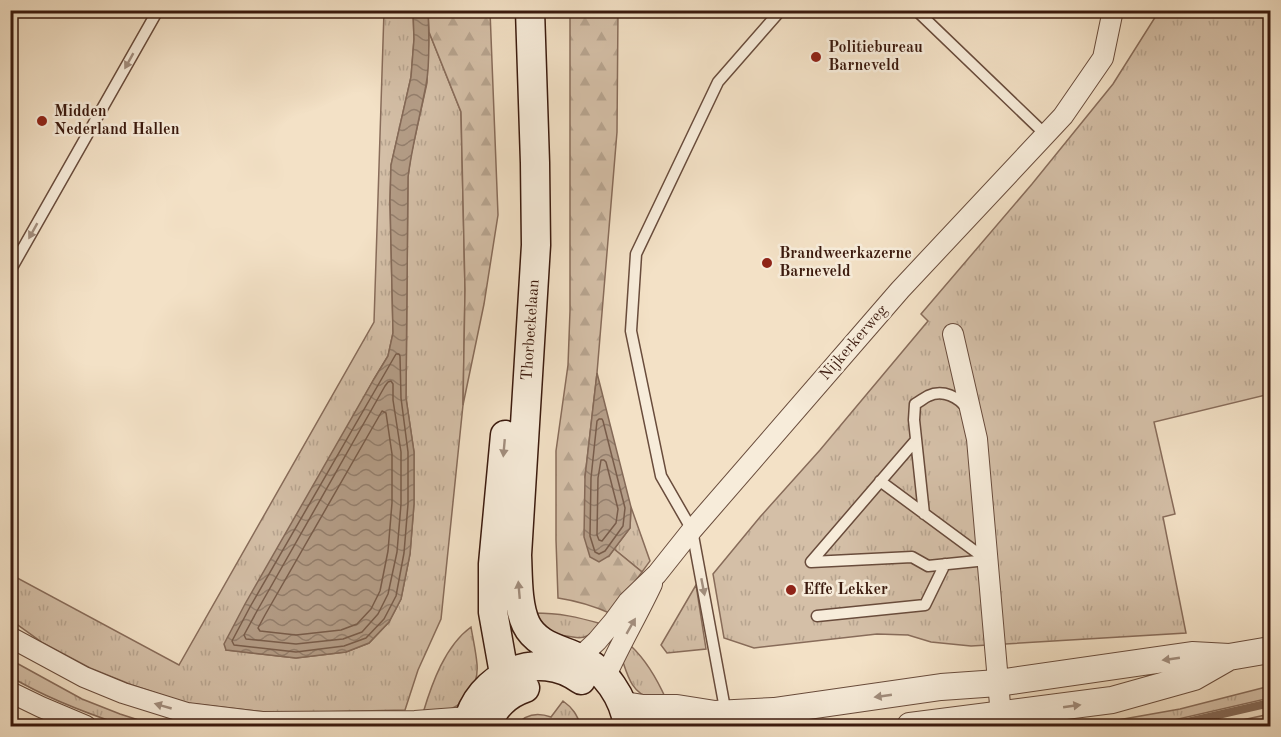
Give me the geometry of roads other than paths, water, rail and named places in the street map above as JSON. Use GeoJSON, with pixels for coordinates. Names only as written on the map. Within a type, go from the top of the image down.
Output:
{"type":"FeatureCollection","features":[{"type":"Feature","properties":{"kind":"main road","name":"Thorbeckelaan"},"geometry":{"type":"LineString","coordinates":[[501,685],[493,612],[493,564],[521,274],[522,240],[522,160],[516,10]]}},
{"type":"Feature","properties":{"kind":"main road","name":"Thorbeckelaan"},"geometry":{"type":"LineString","coordinates":[[531,10],[536,245],[517,555],[521,605],[526,624],[542,642],[560,651],[572,664]]}},
{"type":"Feature","properties":{"kind":"main road"},"geometry":{"type":"LineString","coordinates":[[572,664],[578,677],[593,691],[604,708],[619,721]]}},
{"type":"Feature","properties":{"kind":"main road"},"geometry":{"type":"LineString","coordinates":[[475,723],[489,721],[497,707],[501,685],[519,669],[572,664],[595,667],[615,689],[619,721]]}},
{"type":"Feature","properties":{"kind":"street","name":"Nijkerkerweg"},"geometry":{"type":"LineString","coordinates":[[572,664],[597,641],[628,602],[657,574],[692,530],[900,290],[1063,116],[1103,58],[1113,10]]}},
{"type":"Feature","properties":{"kind":"street"},"geometry":{"type":"LineString","coordinates":[[953,334],[977,440],[1001,716]]}},
{"type":"Feature","properties":{"kind":"street","name":"Nijkerkerweg"},"geometry":{"type":"LineString","coordinates":[[605,678],[657,574]]}},
{"type":"Feature","properties":{"kind":"street"},"geometry":{"type":"LineString","coordinates":[[10,637],[84,677],[123,693],[187,713],[262,722],[475,723]]}},
{"type":"Feature","properties":{"kind":"street"},"geometry":{"type":"LineString","coordinates":[[619,721],[680,723],[726,718],[941,687],[998,683],[1192,656],[1229,657],[1270,650]]}},
{"type":"Feature","properties":{"kind":"street"},"geometry":{"type":"LineString","coordinates":[[910,726],[1112,700],[1194,677],[1229,657]]}},
{"type":"Feature","properties":{"kind":"street"},"geometry":{"type":"LineString","coordinates":[[10,692],[86,726]]}},
{"type":"Feature","properties":{"kind":"lane"},"geometry":{"type":"LineString","coordinates":[[10,271],[158,10]]}},
{"type":"Feature","properties":{"kind":"lane"},"geometry":{"type":"LineString","coordinates":[[726,718],[692,530],[661,476],[631,331],[636,254],[718,82],[781,10]]}},
{"type":"Feature","properties":{"kind":"lane"},"geometry":{"type":"LineString","coordinates":[[916,10],[1046,135]]}},
{"type":"Feature","properties":{"kind":"lane"},"geometry":{"type":"LineString","coordinates":[[924,514],[914,420],[915,404],[928,396],[943,393],[963,404],[972,416]]}},
{"type":"Feature","properties":{"kind":"lane"},"geometry":{"type":"LineString","coordinates":[[916,440],[810,562],[912,556],[928,566],[987,560]]}},
{"type":"Feature","properties":{"kind":"lane"},"geometry":{"type":"LineString","coordinates":[[880,481],[987,560]]}},
{"type":"Feature","properties":{"kind":"lane"},"geometry":{"type":"LineString","coordinates":[[817,616],[925,605],[945,564]]}},
{"type":"Feature","properties":{"kind":"water"},"geometry":{"type":"Polygon","coordinates":[[[413,11],[428,11],[429,48],[426,85],[408,177],[406,398],[414,452],[414,504],[410,554],[401,599],[389,622],[369,643],[346,652],[296,658],[226,650],[224,644],[245,604],[388,356],[393,333],[391,165],[411,77],[414,39],[413,11]]]}},
{"type":"Feature","properties":{"kind":"water"},"geometry":{"type":"Polygon","coordinates":[[[597,373],[631,507],[630,528],[609,556],[599,562],[590,557],[584,537],[585,477],[597,373]]]}},
{"type":"Feature","properties":{"kind":"waterway"},"geometry":{"type":"LineString","coordinates":[[1170,726],[1270,703]]}},
{"type":"Feature","properties":{"kind":"place","name":"Politiebureau Barneveld"},"geometry":{"type":"Point","coordinates":[816,57]}},
{"type":"Feature","properties":{"kind":"place","name":"Midden Nederland Hallen"},"geometry":{"type":"Point","coordinates":[42,121]}},
{"type":"Feature","properties":{"kind":"place","name":"Brandweerkazerne Barneveld"},"geometry":{"type":"Point","coordinates":[767,263]}},
{"type":"Feature","properties":{"kind":"place","name":"Effe Lekker"},"geometry":{"type":"Point","coordinates":[791,590]}}]}
